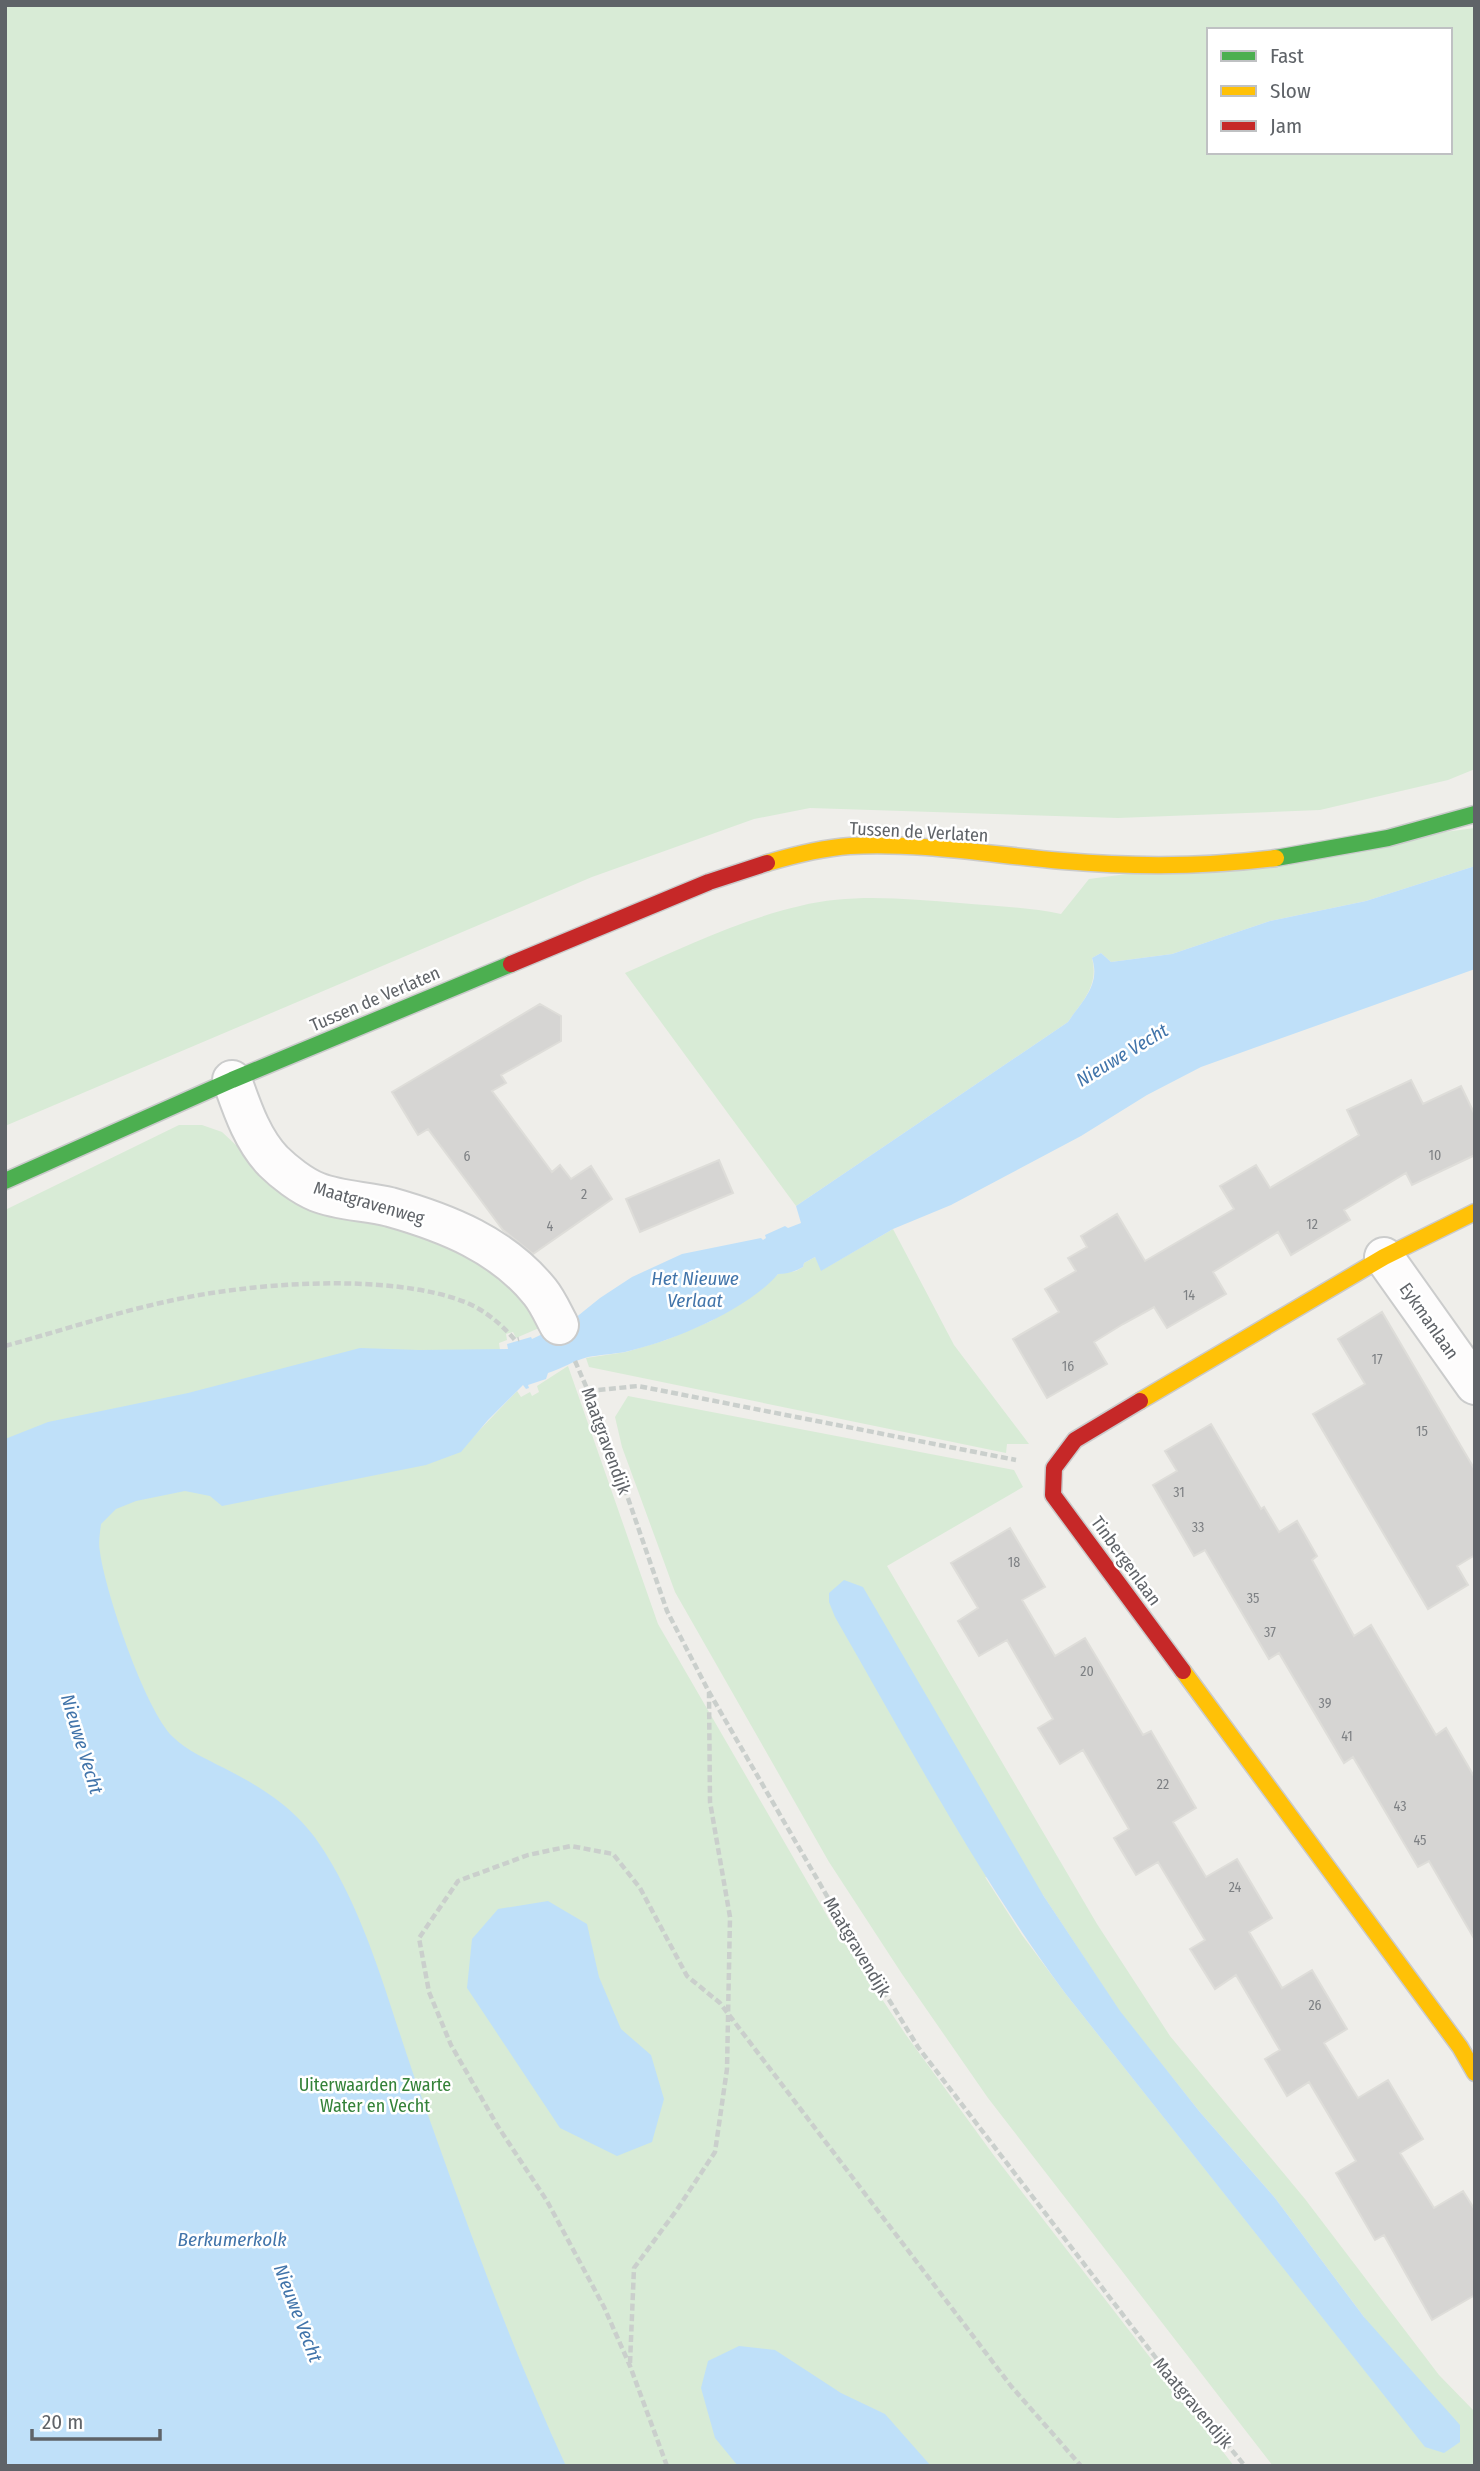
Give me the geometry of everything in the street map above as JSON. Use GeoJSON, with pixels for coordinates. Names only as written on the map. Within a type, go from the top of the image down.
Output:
{"type":"FeatureCollection","features":[{"type":"Feature","properties":{"kind":"street","name":"Tussen de Verlaten"},"geometry":{"type":"LineString","coordinates":[[232,1080],[709,882],[800,855],[852,846],[919,848],[1118,865],[1226,863],[1366,844],[1475,814]]}},
{"type":"Feature","properties":{"kind":"street"},"geometry":{"type":"LineString","coordinates":[[5,1181],[232,1080]]}},
{"type":"Feature","properties":{"kind":"street","name":"Maatgravenweg"},"geometry":{"type":"LineString","coordinates":[[232,1080],[249,1125],[272,1160],[292,1176],[317,1192],[389,1207],[463,1232],[485,1243],[513,1265],[542,1294],[559,1324]]}},
{"type":"Feature","properties":{"kind":"street"},"geometry":{"type":"LineString","coordinates":[[1054,1468],[1075,1440],[1384,1257],[1475,1212]]}},
{"type":"Feature","properties":{"kind":"street","name":"Eykmanlaan"},"geometry":{"type":"LineString","coordinates":[[1384,1257],[1475,1385]]}},
{"type":"Feature","properties":{"kind":"street","name":"Tinbergenlaan"},"geometry":{"type":"LineString","coordinates":[[1054,1468],[1053,1495],[1470,2053]]}},
{"type":"Feature","properties":{"kind":"path"},"geometry":{"type":"LineString","coordinates":[[5,1346],[169,1301],[227,1290],[278,1286],[362,1284],[412,1289],[465,1302],[498,1321],[515,1340],[559,1324]]}},
{"type":"Feature","properties":{"kind":"path","name":"Maatgravendijk"},"geometry":{"type":"LineString","coordinates":[[578,1365],[602,1423],[667,1611],[709,1692],[853,1941],[918,2047],[1156,2358],[1245,2466]]}},
{"type":"Feature","properties":{"kind":"path"},"geometry":{"type":"LineString","coordinates":[[588,1391],[638,1386],[1054,1468]]}},
{"type":"Feature","properties":{"kind":"path"},"geometry":{"type":"LineString","coordinates":[[630,2365],[634,2268],[715,2152],[727,2069],[730,1917],[710,1802],[709,1692]]}},
{"type":"Feature","properties":{"kind":"path"},"geometry":{"type":"LineString","coordinates":[[667,2466],[630,2365],[604,2306],[547,2201],[496,2125],[451,2045],[429,1992],[419,1938],[458,1881],[528,1856],[571,1846],[613,1854],[640,1888],[687,1976],[720,2003],[1011,2386],[1081,2466]]}},
{"type":"Feature","properties":{"kind":"green space"},"geometry":{"type":"Polygon","coordinates":[[[5,5],[1475,5],[1475,769],[1448,780],[1320,810],[1118,818],[810,808],[754,819],[592,877],[5,1126],[5,5]]]}},
{"type":"Feature","properties":{"kind":"green space"},"geometry":{"type":"Polygon","coordinates":[[[1475,828],[1475,866],[1366,901],[1270,921],[1172,954],[1111,962],[1101,953],[1092,958],[1094,968],[1091,985],[1068,1022],[796,1206],[625,973],[733,927],[777,912],[820,902],[860,898],[900,899],[1010,907],[1061,914],[1089,879],[1475,828]]]}},
{"type":"Feature","properties":{"kind":"green space","name":"Uiterwaarden Zwarte Water en Vecht"},"geometry":{"type":"Polygon","coordinates":[[[179,1125],[202,1125],[222,1132],[282,1188],[390,1226],[451,1243],[498,1274],[546,1325],[516,1338],[513,1332],[506,1334],[507,1340],[499,1343],[500,1350],[433,1351],[471,1439],[517,1391],[521,1397],[530,1392],[532,1396],[539,1392],[537,1386],[568,1366],[658,1624],[833,1926],[906,2035],[995,2157],[1234,2466],[5,2466],[5,1210],[179,1125]]]}},
{"type":"Feature","properties":{"kind":"green space"},"geometry":{"type":"Polygon","coordinates":[[[893,1229],[954,1345],[1029,1444],[1007,1444],[1006,1453],[589,1367],[586,1358],[626,1352],[666,1340],[711,1321],[761,1289],[778,1274],[796,1271],[815,1257],[822,1270],[893,1229]]]}},
{"type":"Feature","properties":{"kind":"green space"},"geometry":{"type":"Polygon","coordinates":[[[628,1396],[1014,1470],[1023,1487],[887,1566],[1097,1924],[1170,2036],[1305,2199],[1439,2375],[1475,2412],[1475,2466],[1273,2466],[988,2098],[829,1862],[675,1592],[622,1447],[615,1417],[628,1396]],[[985,1877],[1022,1935],[1065,1993],[1425,2446],[1364,2317],[1275,2198],[1199,2111],[1120,2012],[1043,1895],[985,1877]]]}},
{"type":"Feature","properties":{"kind":"water","name":"Berkumerkolk"},"geometry":{"type":"Polygon","coordinates":[[[1475,866],[1475,969],[1201,1067],[1147,1095],[1081,1136],[951,1205],[893,1229],[821,1271],[815,1257],[797,1270],[778,1274],[748,1300],[708,1323],[664,1341],[625,1352],[583,1358],[548,1373],[546,1379],[528,1385],[529,1388],[526,1389],[523,1385],[461,1452],[426,1465],[222,1506],[210,1496],[185,1491],[136,1501],[116,1509],[101,1524],[99,1549],[118,1621],[139,1677],[162,1723],[184,1746],[240,1776],[282,1803],[316,1839],[341,1880],[376,1962],[414,2076],[486,2272],[524,2370],[566,2466],[5,2466],[5,1439],[48,1422],[188,1393],[360,1348],[508,1349],[507,1344],[531,1337],[532,1339],[574,1319],[632,1277],[682,1254],[761,1238],[763,1240],[765,1235],[785,1226],[788,1228],[801,1223],[796,1206],[1068,1022],[1089,992],[1094,976],[1092,958],[1101,953],[1111,962],[1172,954],[1270,921],[1366,901],[1475,866]]]}},
{"type":"Feature","properties":{"kind":"water"},"geometry":{"type":"Polygon","coordinates":[[[844,1580],[863,1587],[1043,1895],[1120,2011],[1199,2111],[1275,2198],[1364,2317],[1460,2425],[1460,2442],[1444,2453],[1425,2447],[1065,1993],[973,1855],[835,1617],[829,1602],[829,1593],[844,1580]]]}},
{"type":"Feature","properties":{"kind":"water"},"geometry":{"type":"Polygon","coordinates":[[[548,1901],[587,1924],[599,1977],[621,2029],[651,2055],[664,2099],[652,2142],[617,2156],[560,2128],[467,1988],[472,1939],[498,1909],[548,1901]]]}},
{"type":"Feature","properties":{"kind":"water"},"geometry":{"type":"Polygon","coordinates":[[[739,2346],[775,2350],[841,2393],[885,2414],[931,2466],[738,2466],[715,2438],[701,2388],[708,2361],[739,2346]]]}},
{"type":"Feature","properties":{"kind":"building"},"geometry":{"type":"Polygon","coordinates":[[[540,1004],[561,1016],[561,1041],[501,1075],[506,1083],[492,1091],[552,1172],[560,1165],[571,1179],[591,1166],[612,1199],[533,1254],[503,1230],[428,1129],[418,1135],[392,1092],[540,1004]]]}},
{"type":"Feature","properties":{"kind":"building"},"geometry":{"type":"Polygon","coordinates":[[[1411,1080],[1423,1104],[1461,1086],[1475,1115],[1475,1155],[1412,1185],[1406,1173],[1344,1210],[1350,1220],[1291,1255],[1278,1232],[1213,1272],[1226,1294],[1167,1328],[1154,1307],[1123,1324],[1094,1342],[1107,1364],[1047,1398],[1013,1339],[1059,1312],[1045,1289],[1076,1271],[1068,1258],[1087,1247],[1081,1236],[1117,1214],[1145,1261],[1234,1209],[1220,1186],[1256,1165],[1270,1188],[1359,1135],[1347,1110],[1411,1080]]]}},
{"type":"Feature","properties":{"kind":"building"},"geometry":{"type":"Polygon","coordinates":[[[719,1160],[733,1193],[640,1232],[626,1199],[719,1160]]]}},
{"type":"Feature","properties":{"kind":"building"},"geometry":{"type":"Polygon","coordinates":[[[1382,1312],[1475,1470],[1475,1555],[1457,1566],[1468,1585],[1428,1609],[1313,1414],[1365,1384],[1338,1339],[1382,1312]]]}},
{"type":"Feature","properties":{"kind":"building"},"geometry":{"type":"Polygon","coordinates":[[[1211,1424],[1261,1509],[1264,1507],[1279,1532],[1297,1521],[1317,1556],[1312,1560],[1354,1636],[1371,1625],[1436,1735],[1446,1728],[1475,1778],[1475,1940],[1429,1861],[1418,1867],[1353,1757],[1344,1763],[1279,1653],[1269,1659],[1205,1550],[1194,1556],[1153,1485],[1177,1471],[1165,1451],[1211,1424]]]}},
{"type":"Feature","properties":{"kind":"building"},"geometry":{"type":"Polygon","coordinates":[[[1010,1528],[1045,1587],[1022,1600],[1055,1656],[1085,1638],[1143,1735],[1151,1731],[1196,1808],[1173,1822],[1206,1877],[1237,1859],[1272,1918],[1249,1932],[1282,1988],[1312,1970],[1347,2029],[1324,2043],[1358,2098],[1388,2080],[1423,2139],[1400,2153],[1434,2208],[1463,2191],[1475,2210],[1475,2295],[1432,2320],[1384,2235],[1375,2240],[1336,2173],[1356,2161],[1309,2082],[1287,2096],[1265,2059],[1280,2050],[1236,1975],[1215,1989],[1190,1949],[1205,1940],[1158,1862],[1136,1875],[1114,1838],[1129,1829],[1083,1750],[1060,1764],[1038,1728],[1053,1719],[1007,1640],[979,1656],[958,1621],[978,1608],[951,1563],[1010,1528]]]}},
{"type":"Feature","properties":{"kind":"traffic: fast"},"geometry":{"type":"LineString","coordinates":[[1276,858],[1388,838],[1475,814]]}},
{"type":"Feature","properties":{"kind":"traffic: fast"},"geometry":{"type":"LineString","coordinates":[[5,1181],[232,1080],[511,964]]}},
{"type":"Feature","properties":{"kind":"traffic: slow"},"geometry":{"type":"LineString","coordinates":[[767,863],[829,848],[877,845],[930,847],[1116,864],[1170,865],[1276,858]]}},
{"type":"Feature","properties":{"kind":"traffic: slow"},"geometry":{"type":"LineString","coordinates":[[1140,1401],[1384,1257],[1475,1212]]}},
{"type":"Feature","properties":{"kind":"traffic: slow"},"geometry":{"type":"LineString","coordinates":[[1183,1671],[1460,2047],[1475,2073]]}},
{"type":"Feature","properties":{"kind":"traffic: jam"},"geometry":{"type":"LineString","coordinates":[[511,964],[709,882],[767,863]]}},
{"type":"Feature","properties":{"kind":"traffic: jam"},"geometry":{"type":"LineString","coordinates":[[1140,1401],[1075,1440],[1054,1468],[1053,1495],[1183,1671]]}},
{"type":"Feature","properties":{"kind":"water label","name":"Nieuwe Vecht"},"geometry":{"type":"Point","coordinates":[1122,1055]}},
{"type":"Feature","properties":{"kind":"water label","name":"Het Nieuwe Verlaat"},"geometry":{"type":"Point","coordinates":[695,1289]}},
{"type":"Feature","properties":{"kind":"water label","name":"Nieuwe Vecht"},"geometry":{"type":"Point","coordinates":[82,1744]}},
{"type":"Feature","properties":{"kind":"water label","name":"Nieuwe Vecht"},"geometry":{"type":"Point","coordinates":[298,2313]}}]}
